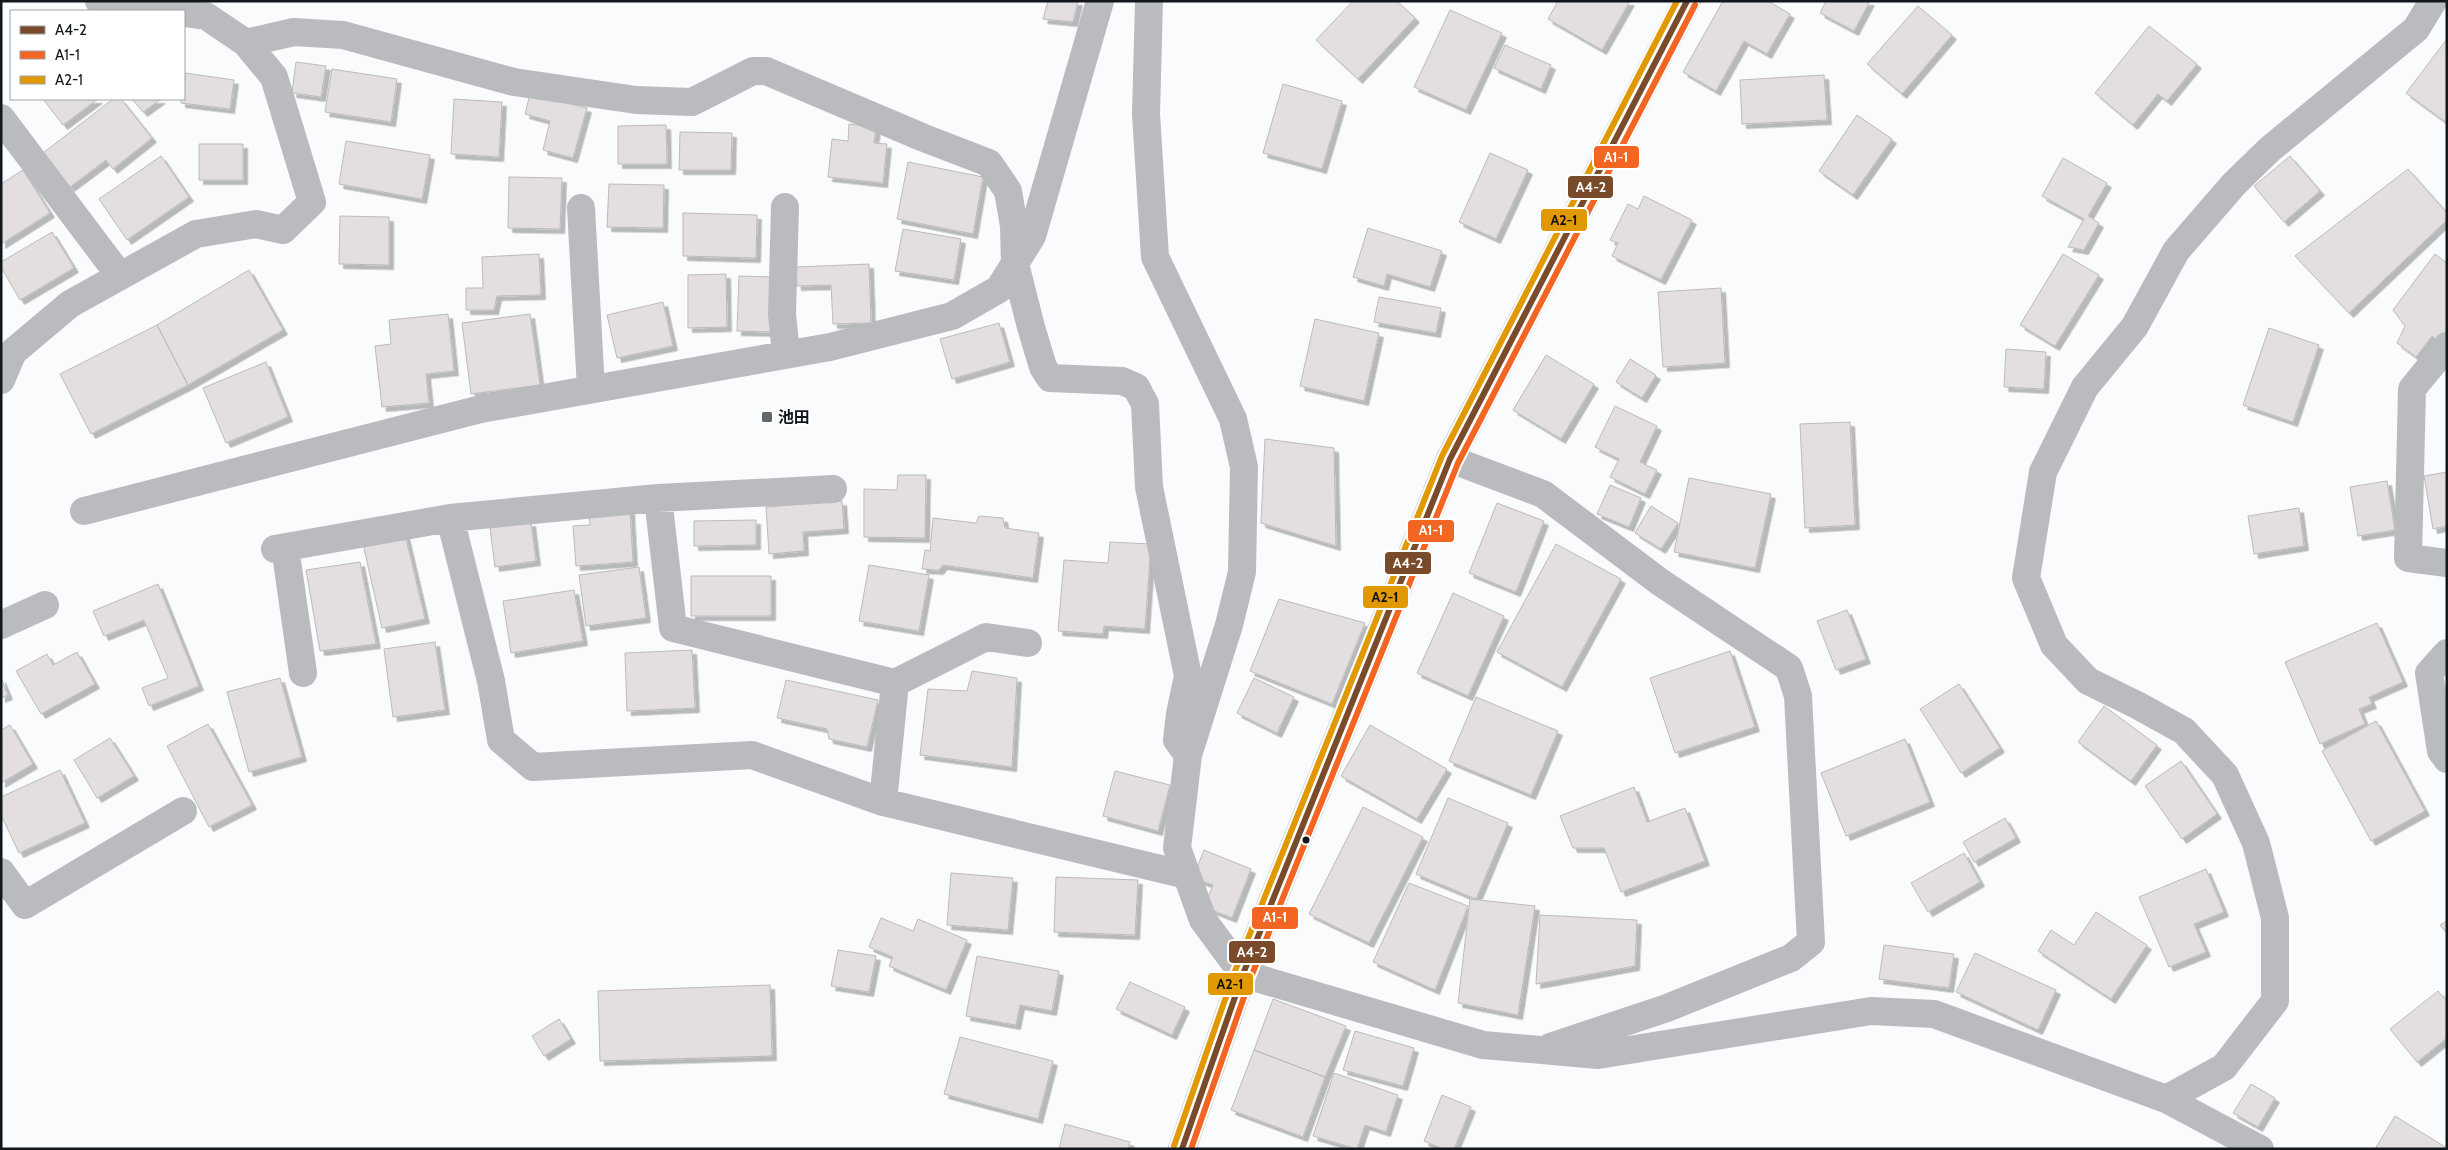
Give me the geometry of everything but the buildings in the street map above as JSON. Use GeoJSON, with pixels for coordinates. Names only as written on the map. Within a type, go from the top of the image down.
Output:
{"type":"FeatureCollection","features":[{"type":"Feature","properties":{"kind":"main road"},"geometry":{"type":"LineString","coordinates":[[1182,1149],[1243,974],[1450,459],[1687,1]]}},
{"type":"Feature","properties":{"kind":"street"},"geometry":{"type":"LineString","coordinates":[[99,1],[166,10]]}},
{"type":"Feature","properties":{"kind":"street"},"geometry":{"type":"LineString","coordinates":[[84,511],[481,409],[830,347],[952,316],[999,290],[1032,236],[1100,1]]}},
{"type":"Feature","properties":{"kind":"street"},"geometry":{"type":"LineString","coordinates":[[1149,1],[1146,114],[1155,256],[1234,419],[1244,467],[1242,572],[1229,625],[1188,755],[1176,848],[1203,920],[1243,974],[1483,1045],[1598,1055],[1871,1011],[1934,1014],[2166,1099],[2260,1149]]}},
{"type":"Feature","properties":{"kind":"street"},"geometry":{"type":"LineString","coordinates":[[2166,1099],[2224,1067],[2275,1000],[2275,918],[2256,843],[2225,775],[2184,731],[2088,681],[2054,645],[2026,578],[2043,472],[2085,387],[2135,326],[2176,250],[2234,184],[2270,149],[2416,29],[2433,1]]}},
{"type":"Feature","properties":{"kind":"street"},"geometry":{"type":"LineString","coordinates":[[1,380],[13,352],[70,304],[196,234],[256,224],[283,230],[312,202],[274,77],[246,43],[206,16],[185,13]]}},
{"type":"Feature","properties":{"kind":"street"},"geometry":{"type":"LineString","coordinates":[[246,43],[294,32],[343,35],[514,82],[636,100],[692,102],[753,70],[766,71],[924,138],[989,162],[1008,191],[1014,226],[1014,264],[1030,327],[1043,366],[1050,378],[1122,381],[1136,387],[1145,404],[1149,487],[1188,676],[1177,740],[1188,755]]}},
{"type":"Feature","properties":{"kind":"street"},"geometry":{"type":"LineString","coordinates":[[1,118],[120,276]]}},
{"type":"Feature","properties":{"kind":"street"},"geometry":{"type":"LineString","coordinates":[[581,208],[592,389]]}},
{"type":"Feature","properties":{"kind":"street"},"geometry":{"type":"LineString","coordinates":[[785,208],[782,314],[786,354]]}},
{"type":"Feature","properties":{"kind":"street"},"geometry":{"type":"LineString","coordinates":[[2447,346],[2412,389],[2408,558],[2447,563]]}},
{"type":"Feature","properties":{"kind":"street"},"geometry":{"type":"LineString","coordinates":[[1450,459],[1543,494],[1660,582],[1789,668],[1798,696],[1811,942],[1791,958],[1667,1008],[1542,1050]]}},
{"type":"Feature","properties":{"kind":"street"},"geometry":{"type":"LineString","coordinates":[[304,673],[280,548],[450,518],[658,498],[833,489]]}},
{"type":"Feature","properties":{"kind":"street"},"geometry":{"type":"LineString","coordinates":[[658,498],[673,628],[895,684],[986,636],[1028,642]]}},
{"type":"Feature","properties":{"kind":"street"},"geometry":{"type":"LineString","coordinates":[[450,518],[491,681],[501,740],[533,767],[752,755],[883,802],[1186,875]]}},
{"type":"Feature","properties":{"kind":"street"},"geometry":{"type":"LineString","coordinates":[[1,624],[45,605]]}},
{"type":"Feature","properties":{"kind":"street"},"geometry":{"type":"LineString","coordinates":[[2447,653],[2429,672],[2441,750],[2447,760]]}},
{"type":"Feature","properties":{"kind":"street"},"geometry":{"type":"LineString","coordinates":[[883,802],[895,684]]}},
{"type":"Feature","properties":{"kind":"street"},"geometry":{"type":"LineString","coordinates":[[1,872],[25,905],[183,811]]}},
{"type":"Feature","properties":{"kind":"transit line","name":"A2-1"},"geometry":{"type":"LineString","coordinates":[[1174,1146],[1235,971],[1442,456],[1677,1]]}},
{"type":"Feature","properties":{"kind":"transit line","name":"A4-2"},"geometry":{"type":"LineString","coordinates":[[1182,1149],[1243,974],[1450,459],[1687,1]]}},
{"type":"Feature","properties":{"kind":"transit line","name":"A1-1"},"geometry":{"type":"LineString","coordinates":[[1191,1149],[1251,977],[1458,463],[1695,5]]}},
{"type":"Feature","properties":{"kind":"place","name":"池田"},"geometry":{"type":"Point","coordinates":[767,417]}}]}
